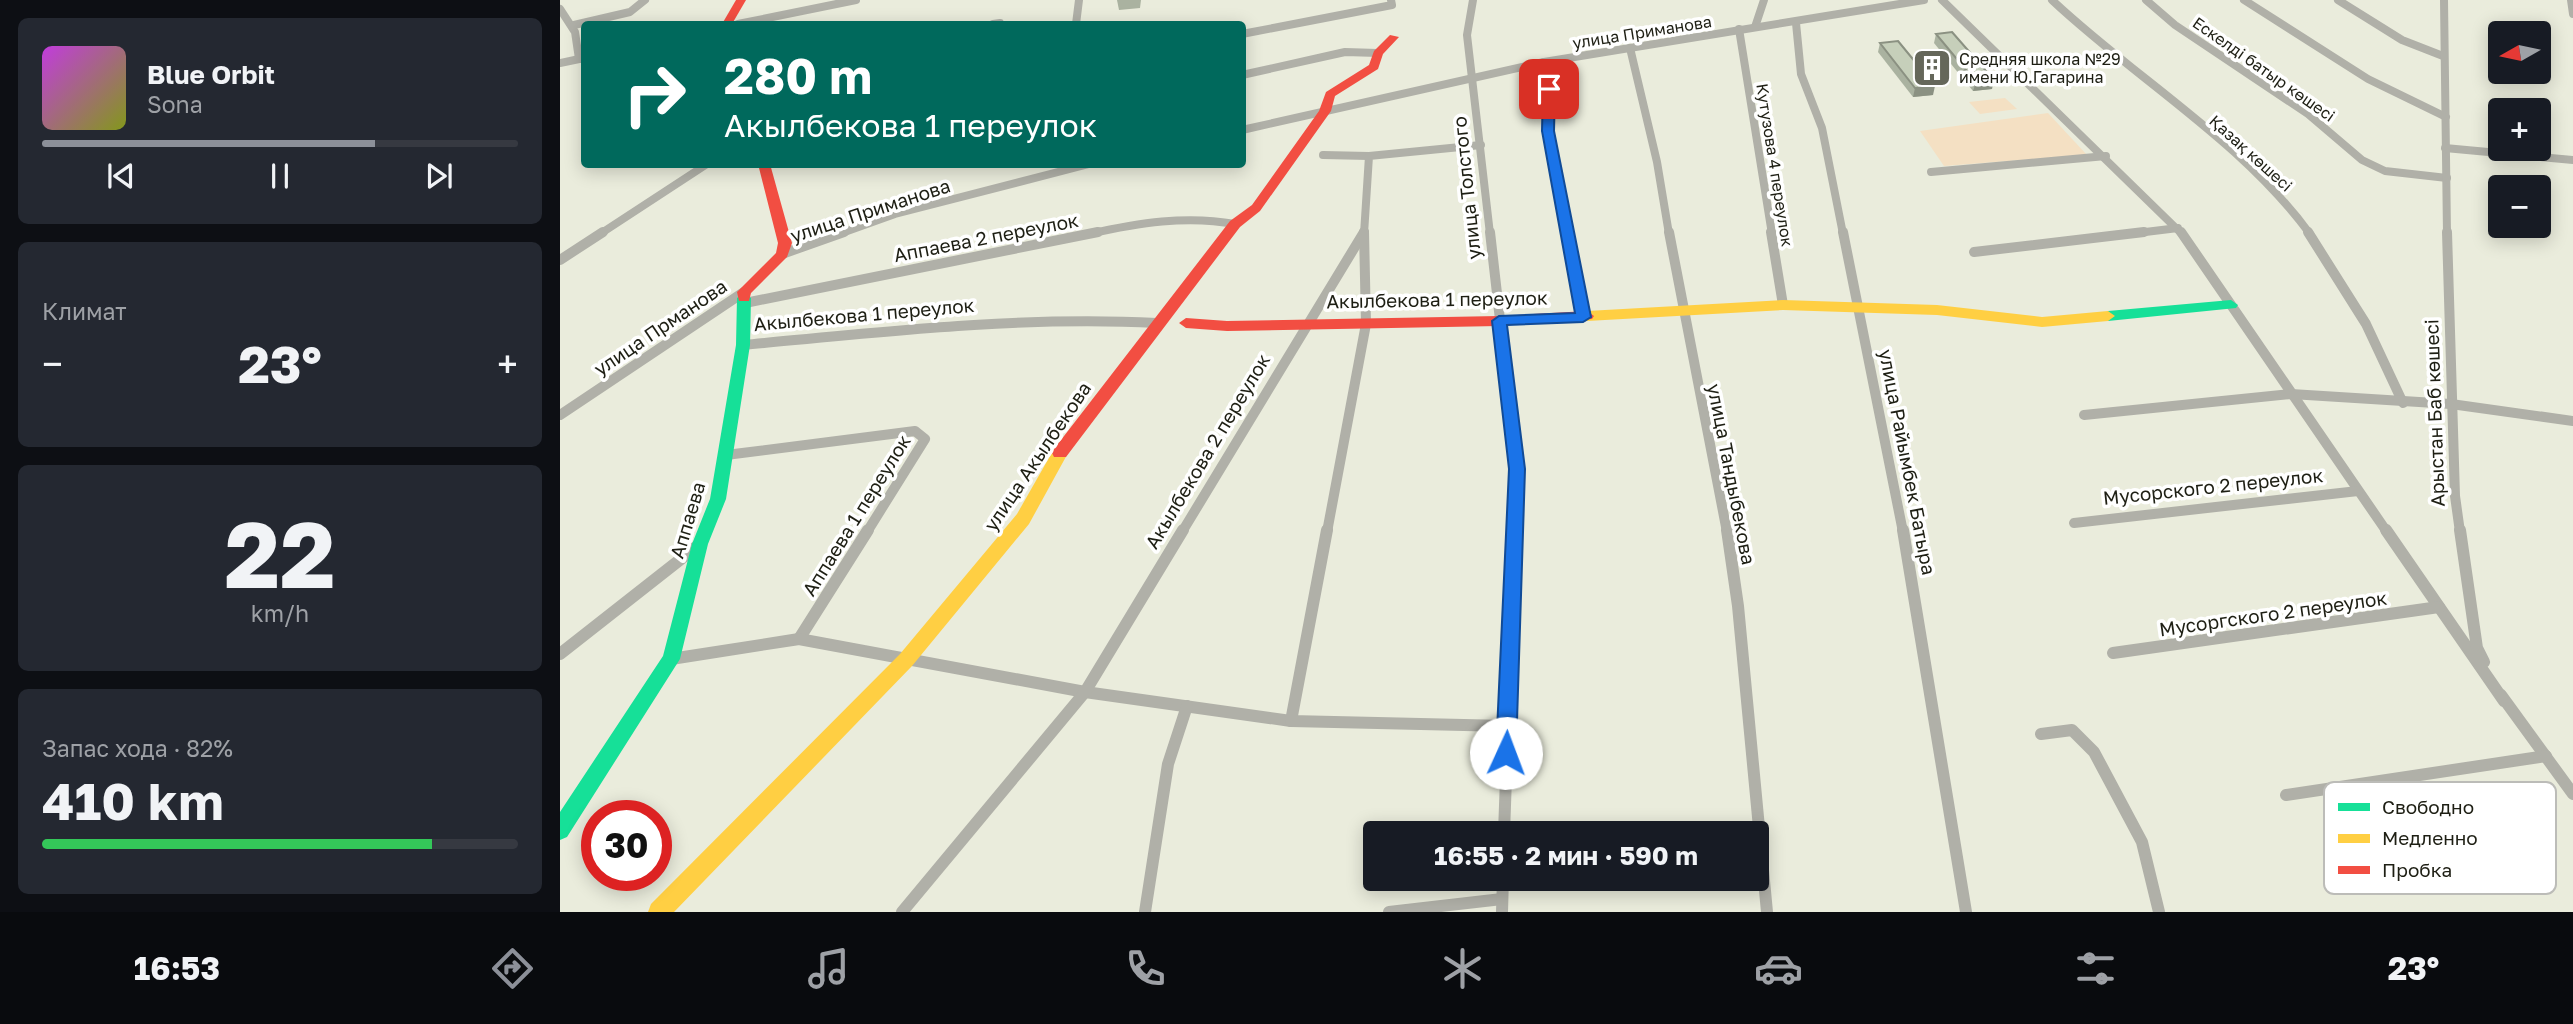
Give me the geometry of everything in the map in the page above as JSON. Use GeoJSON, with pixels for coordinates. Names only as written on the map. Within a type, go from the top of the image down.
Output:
{"type":"FeatureCollection","features":[{"type":"Feature","properties":{"kind":"street"},"geometry":{"type":"LineString","coordinates":[[591,21],[629,12],[645,0]]}},
{"type":"Feature","properties":{"kind":"street"},"geometry":{"type":"LineString","coordinates":[[729,21],[741,0]]}},
{"type":"Feature","properties":{"kind":"street"},"geometry":{"type":"LineString","coordinates":[[753,21],[856,0]]}},
{"type":"Feature","properties":{"kind":"street"},"geometry":{"type":"LineString","coordinates":[[1076,21],[1079,0]]}},
{"type":"Feature","properties":{"kind":"street","name":"улица Толстого"},"geometry":{"type":"LineString","coordinates":[[1473,0],[1466,35],[1517,469],[1504,821]]}},
{"type":"Feature","properties":{"kind":"street"},"geometry":{"type":"LineString","coordinates":[[1755,27],[1763,0]]}},
{"type":"Feature","properties":{"kind":"street","name":"улица Приманова"},"geometry":{"type":"LineString","coordinates":[[1246,129],[1544,62],[1924,0]]}},
{"type":"Feature","properties":{"kind":"street","name":"Мусорского 2 переулок"},"geometry":{"type":"LineString","coordinates":[[1942,0],[2178,228],[2504,701]]}},
{"type":"Feature","properties":{"kind":"street","name":"Қазақ көшесі"},"geometry":{"type":"LineString","coordinates":[[2052,0],[2093,39],[2201,125],[2284,201],[2358,307],[2383,355],[2403,403]]}},
{"type":"Feature","properties":{"kind":"street","name":"Ескелді батыр көшесі"},"geometry":{"type":"LineString","coordinates":[[2146,0],[2175,25],[2308,114],[2362,160],[2385,171],[2446,178]]}},
{"type":"Feature","properties":{"kind":"street"},"geometry":{"type":"LineString","coordinates":[[2244,0],[2368,79],[2446,117]]}},
{"type":"Feature","properties":{"kind":"street"},"geometry":{"type":"LineString","coordinates":[[2338,0],[2427,52],[2443,55]]}},
{"type":"Feature","properties":{"kind":"street","name":"Арыстан Баб көшесі"},"geometry":{"type":"LineString","coordinates":[[2444,0],[2445,148],[2455,496],[2477,648],[2504,701],[2573,794]]}},
{"type":"Feature","properties":{"kind":"street"},"geometry":{"type":"LineString","coordinates":[[2571,0],[2573,14]]}},
{"type":"Feature","properties":{"kind":"street"},"geometry":{"type":"LineString","coordinates":[[1246,33],[1392,2]]}},
{"type":"Feature","properties":{"kind":"street"},"geometry":{"type":"LineString","coordinates":[[560,9],[574,25],[581,52]]}},
{"type":"Feature","properties":{"kind":"street"},"geometry":{"type":"LineString","coordinates":[[574,25],[581,23]]}},
{"type":"Feature","properties":{"kind":"street","name":"улица Райымбек Батыра"},"geometry":{"type":"LineString","coordinates":[[1796,23],[1801,75],[1822,128],[1909,560],[1966,912]]}},
{"type":"Feature","properties":{"kind":"street","name":"Кутузова 4 переулок"},"geometry":{"type":"LineString","coordinates":[[1739,29],[1783,305]]}},
{"type":"Feature","properties":{"kind":"street","name":"улица Акылбекова"},"geometry":{"type":"LineString","coordinates":[[661,911],[906,660],[1023,519],[1052,463],[1235,224],[1256,208],[1325,111],[1331,94],[1374,67],[1378,53],[1394,37]]}},
{"type":"Feature","properties":{"kind":"street","name":"улица Тандыбекова"},"geometry":{"type":"LineString","coordinates":[[1630,48],[1657,162],[1682,309],[1731,558],[1767,912]]}},
{"type":"Feature","properties":{"kind":"street"},"geometry":{"type":"LineString","coordinates":[[1246,74],[1345,52],[1378,53]]}},
{"type":"Feature","properties":{"kind":"street"},"geometry":{"type":"LineString","coordinates":[[560,63],[581,58]]}},
{"type":"Feature","properties":{"kind":"street"},"geometry":{"type":"LineString","coordinates":[[1544,62],[1549,89],[1548,131],[1583,317]]}},
{"type":"Feature","properties":{"kind":"street"},"geometry":{"type":"LineString","coordinates":[[1323,155],[1368,156],[1481,145]]}},
{"type":"Feature","properties":{"kind":"street"},"geometry":{"type":"LineString","coordinates":[[2445,148],[2573,160]]}},
{"type":"Feature","properties":{"kind":"street","name":"Акылбекова 2 переулок"},"geometry":{"type":"LineString","coordinates":[[1291,721],[1366,324],[1364,232],[1368,156]]}},
{"type":"Feature","properties":{"kind":"street"},"geometry":{"type":"LineString","coordinates":[[1931,172],[2106,156]]}},
{"type":"Feature","properties":{"kind":"street"},"geometry":{"type":"LineString","coordinates":[[560,260],[701,168]]}},
{"type":"Feature","properties":{"kind":"street"},"geometry":{"type":"LineString","coordinates":[[745,297],[782,254],[785,243],[765,168]]}},
{"type":"Feature","properties":{"kind":"street","name":"улица Приманова"},"geometry":{"type":"LineString","coordinates":[[782,254],[895,214],[1073,168]]}},
{"type":"Feature","properties":{"kind":"street","name":"Аппаева 2 переулок"},"geometry":{"type":"LineString","coordinates":[[745,297],[1115,229],[1189,219],[1214,218],[1235,224]]}},
{"type":"Feature","properties":{"kind":"street"},"geometry":{"type":"LineString","coordinates":[[1975,252],[2178,228]]}},
{"type":"Feature","properties":{"kind":"street","name":"Акылбекова 2 переулок"},"geometry":{"type":"LineString","coordinates":[[902,912],[1085,692],[1364,232]]}},
{"type":"Feature","properties":{"kind":"street"},"geometry":{"type":"LineString","coordinates":[[1344,264],[1365,262]]}},
{"type":"Feature","properties":{"kind":"street","name":"Аппаева"},"geometry":{"type":"LineString","coordinates":[[560,830],[597,779],[671,659],[699,544],[718,499],[743,345],[745,297]]}},
{"type":"Feature","properties":{"kind":"street","name":"улица Прманова"},"geometry":{"type":"LineString","coordinates":[[560,415],[745,297]]}},
{"type":"Feature","properties":{"kind":"street","name":"Акылбекова 1 переулок"},"geometry":{"type":"LineString","coordinates":[[1186,323],[1227,326],[1307,322],[1366,324],[1499,321],[1783,305],[1857,307]]}},
{"type":"Feature","properties":{"kind":"street"},"geometry":{"type":"LineString","coordinates":[[1857,307],[1937,310],[2042,322],[2231,305]]}},
{"type":"Feature","properties":{"kind":"street","name":"Акылбекова 1 переулок"},"geometry":{"type":"LineString","coordinates":[[743,345],[964,326],[1114,320],[1157,323]]}},
{"type":"Feature","properties":{"kind":"street"},"geometry":{"type":"LineString","coordinates":[[2084,415],[2291,394],[2451,404],[2573,421]]}},
{"type":"Feature","properties":{"kind":"street","name":"Аппаева 1 переулок"},"geometry":{"type":"LineString","coordinates":[[726,455],[915,431],[925,439],[799,639]]}},
{"type":"Feature","properties":{"kind":"street","name":"Мусорского 2 переулок"},"geometry":{"type":"LineString","coordinates":[[2074,523],[2358,491]]}},
{"type":"Feature","properties":{"kind":"street"},"geometry":{"type":"LineString","coordinates":[[560,654],[699,544]]}},
{"type":"Feature","properties":{"kind":"street","name":"Мусоргского 2 переулок"},"geometry":{"type":"LineString","coordinates":[[2113,653],[2439,607]]}},
{"type":"Feature","properties":{"kind":"street"},"geometry":{"type":"LineString","coordinates":[[671,659],[799,639],[1085,692],[1291,721],[1507,726]]}},
{"type":"Feature","properties":{"kind":"street"},"geometry":{"type":"LineString","coordinates":[[1145,912],[1168,764],[1187,706]]}},
{"type":"Feature","properties":{"kind":"street"},"geometry":{"type":"LineString","coordinates":[[2041,734],[2072,730],[2094,752],[2142,842],[2159,912]]}},
{"type":"Feature","properties":{"kind":"street"},"geometry":{"type":"LineString","coordinates":[[2373,782],[2546,756]]}},
{"type":"Feature","properties":{"kind":"street"},"geometry":{"type":"LineString","coordinates":[[2286,795],[2324,789]]}},
{"type":"Feature","properties":{"kind":"street"},"geometry":{"type":"LineString","coordinates":[[1389,912],[1502,906]]}},
{"type":"Feature","properties":{"kind":"shaded area"},"geometry":{"type":"Polygon","coordinates":[[[2005,98],[2017,109],[1980,114],[1969,102],[2005,98]]]}},
{"type":"Feature","properties":{"kind":"shaded area"},"geometry":{"type":"Polygon","coordinates":[[[2048,113],[2087,155],[1944,166],[1920,131],[2048,113]]]}},
{"type":"Feature","properties":{"kind":"building"},"geometry":{"type":"Polygon","coordinates":[[[1952,32],[1994,80],[1976,82],[1936,34],[1952,32]]]}},
{"type":"Feature","properties":{"kind":"building"},"geometry":{"type":"Polygon","coordinates":[[[1898,41],[1935,86],[1915,88],[1880,43],[1898,41]]]}},
{"type":"Feature","properties":{"kind":"traffic: fast"},"geometry":{"type":"LineString","coordinates":[[560,830],[671,659],[700,544],[718,499],[743,345],[744,298]]}},
{"type":"Feature","properties":{"kind":"traffic: fast"},"geometry":{"type":"LineString","coordinates":[[2108,316],[2231,305]]}},
{"type":"Feature","properties":{"kind":"traffic: slow"},"geometry":{"type":"LineString","coordinates":[[1587,316],[1783,305],[1937,310],[2042,322],[2108,316]]}},
{"type":"Feature","properties":{"kind":"traffic: slow"},"geometry":{"type":"LineString","coordinates":[[659,912],[906,660],[1023,519],[1060,453]]}},
{"type":"Feature","properties":{"kind":"traffic: jam"},"geometry":{"type":"LineString","coordinates":[[729,21],[741,0]]}},
{"type":"Feature","properties":{"kind":"traffic: jam"},"geometry":{"type":"LineString","coordinates":[[1060,453],[1235,224],[1256,208],[1325,111],[1330,94],[1374,67],[1378,53],[1394,37]]}},
{"type":"Feature","properties":{"kind":"traffic: jam"},"geometry":{"type":"LineString","coordinates":[[744,298],[744,292],[782,254],[785,243],[765,168]]}},
{"type":"Feature","properties":{"kind":"traffic: jam"},"geometry":{"type":"LineString","coordinates":[[1186,323],[1227,326],[1499,321],[1587,316]]}},
{"type":"Feature","properties":{"kind":"place","name":"Средняя школа №29 имени Ю.Гагарина"},"geometry":{"type":"Point","coordinates":[1932,68]}},
{"type":"Feature","properties":{"kind":"route"},"geometry":{"type":"LineString","coordinates":[[1506,753],[1517,469],[1499,321],[1583,317],[1548,131],[1549,89]]}}]}
